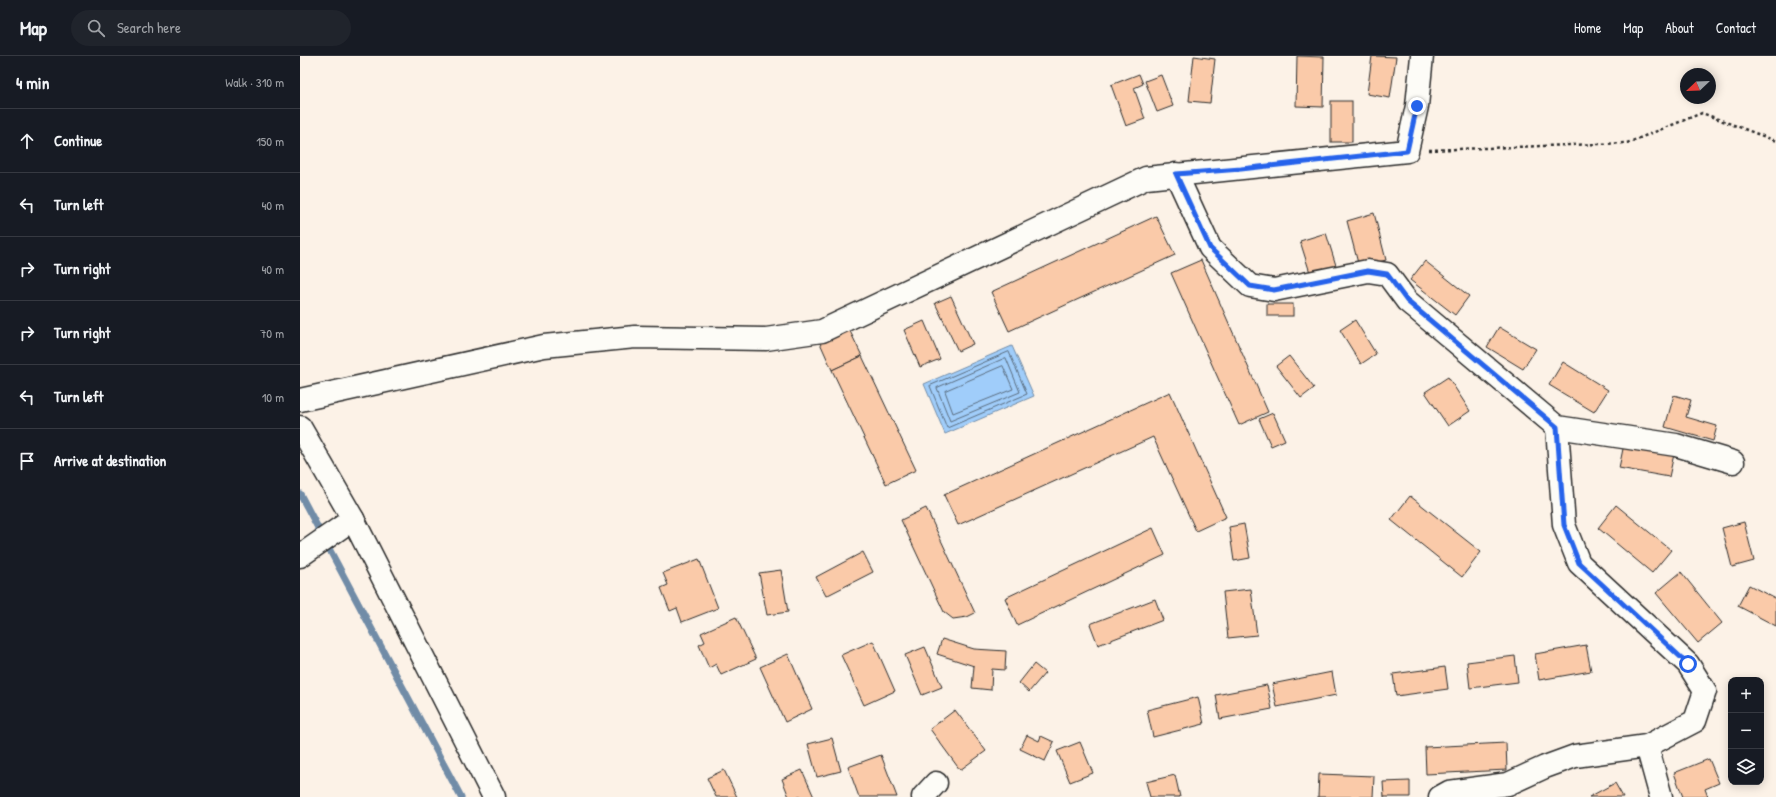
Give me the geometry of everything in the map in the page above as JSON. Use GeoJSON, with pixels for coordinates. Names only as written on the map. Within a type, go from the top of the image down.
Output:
{"type":"FeatureCollection","features":[{"type":"Feature","properties":{"kind":"street"},"geometry":{"type":"LineString","coordinates":[[300,400],[544,346],[635,337],[766,339],[822,331],[1146,178],[1407,151],[1417,106],[1422,56]]}},
{"type":"Feature","properties":{"kind":"street"},"geometry":{"type":"LineString","coordinates":[[1176,174],[1210,248],[1250,286],[1274,290],[1368,271],[1387,274],[1407,301],[1557,427],[1676,445],[1733,462]]}},
{"type":"Feature","properties":{"kind":"street"},"geometry":{"type":"LineString","coordinates":[[300,427],[353,519],[494,797]]}},
{"type":"Feature","properties":{"kind":"street"},"geometry":{"type":"LineString","coordinates":[[1440,797],[1449,792],[1508,784],[1545,767],[1575,756],[1647,746],[1695,721],[1705,691],[1688,664],[1579,563],[1564,525],[1557,427]]}},
{"type":"Feature","properties":{"kind":"street"},"geometry":{"type":"LineString","coordinates":[[306,553],[353,519]]}},
{"type":"Feature","properties":{"kind":"street"},"geometry":{"type":"LineString","coordinates":[[1647,746],[1661,797]]}},
{"type":"Feature","properties":{"kind":"path"},"geometry":{"type":"LineString","coordinates":[[1407,151],[1627,143],[1702,114],[1776,141]]}},
{"type":"Feature","properties":{"kind":"water"},"geometry":{"type":"Polygon","coordinates":[[[1012,346],[1034,396],[945,434],[924,384],[1012,346]]]}},
{"type":"Feature","properties":{"kind":"building"},"geometry":{"type":"Polygon","coordinates":[[[1194,56],[1215,59],[1210,103],[1189,101],[1194,56]]]}},
{"type":"Feature","properties":{"kind":"building"},"geometry":{"type":"Polygon","coordinates":[[[1297,56],[1324,57],[1323,107],[1296,106],[1297,56]]]}},
{"type":"Feature","properties":{"kind":"building"},"geometry":{"type":"Polygon","coordinates":[[[1372,56],[1396,57],[1390,98],[1367,94],[1372,56]]]}},
{"type":"Feature","properties":{"kind":"building"},"geometry":{"type":"Polygon","coordinates":[[[1139,74],[1143,84],[1134,88],[1145,119],[1126,126],[1111,85],[1139,74]]]}},
{"type":"Feature","properties":{"kind":"building"},"geometry":{"type":"Polygon","coordinates":[[[1161,75],[1173,106],[1157,112],[1145,81],[1161,75]]]}},
{"type":"Feature","properties":{"kind":"building"},"geometry":{"type":"Polygon","coordinates":[[[1331,101],[1352,101],[1352,142],[1331,142],[1331,101]]]}},
{"type":"Feature","properties":{"kind":"building"},"geometry":{"type":"Polygon","coordinates":[[[1374,213],[1386,260],[1359,267],[1347,221],[1374,213]]]}},
{"type":"Feature","properties":{"kind":"building"},"geometry":{"type":"Polygon","coordinates":[[[1156,216],[1175,255],[1009,331],[991,292],[1156,216]]]}},
{"type":"Feature","properties":{"kind":"building"},"geometry":{"type":"Polygon","coordinates":[[[1326,233],[1338,272],[1312,279],[1300,241],[1326,233]]]}},
{"type":"Feature","properties":{"kind":"building"},"geometry":{"type":"Polygon","coordinates":[[[1201,260],[1268,412],[1239,425],[1171,273],[1201,260]]]}},
{"type":"Feature","properties":{"kind":"building"},"geometry":{"type":"Polygon","coordinates":[[[1425,261],[1469,296],[1455,315],[1410,280],[1425,261]]]}},
{"type":"Feature","properties":{"kind":"building"},"geometry":{"type":"Polygon","coordinates":[[[951,296],[973,344],[958,351],[935,303],[951,296]]]}},
{"type":"Feature","properties":{"kind":"building"},"geometry":{"type":"Polygon","coordinates":[[[1267,304],[1293,304],[1293,316],[1267,316],[1267,304]]]}},
{"type":"Feature","properties":{"kind":"building"},"geometry":{"type":"Polygon","coordinates":[[[1355,320],[1376,354],[1361,364],[1340,330],[1355,320]]]}},
{"type":"Feature","properties":{"kind":"building"},"geometry":{"type":"Polygon","coordinates":[[[924,321],[940,359],[920,367],[904,330],[924,321]]]}},
{"type":"Feature","properties":{"kind":"building"},"geometry":{"type":"Polygon","coordinates":[[[1499,327],[1536,349],[1523,369],[1487,347],[1499,327]]]}},
{"type":"Feature","properties":{"kind":"building"},"geometry":{"type":"Polygon","coordinates":[[[849,329],[862,356],[832,370],[820,343],[849,329]]]}},
{"type":"Feature","properties":{"kind":"building"},"geometry":{"type":"Polygon","coordinates":[[[862,356],[916,470],[886,484],[832,370],[862,356]]]}},
{"type":"Feature","properties":{"kind":"building"},"geometry":{"type":"Polygon","coordinates":[[[1289,356],[1314,388],[1301,398],[1276,366],[1289,356]]]}},
{"type":"Feature","properties":{"kind":"building"},"geometry":{"type":"Polygon","coordinates":[[[1563,362],[1608,390],[1594,412],[1549,385],[1563,362]]]}},
{"type":"Feature","properties":{"kind":"building"},"geometry":{"type":"Polygon","coordinates":[[[1448,377],[1470,411],[1448,426],[1425,392],[1448,377]]]}},
{"type":"Feature","properties":{"kind":"building"},"geometry":{"type":"Polygon","coordinates":[[[1170,392],[1226,517],[1196,531],[1153,437],[958,525],[944,495],[1170,392]]]}},
{"type":"Feature","properties":{"kind":"building"},"geometry":{"type":"Polygon","coordinates":[[[1674,395],[1691,400],[1686,417],[1717,426],[1713,441],[1665,427],[1674,395]]]}},
{"type":"Feature","properties":{"kind":"building"},"geometry":{"type":"Polygon","coordinates":[[[1273,413],[1285,440],[1271,446],[1259,419],[1273,413]]]}},
{"type":"Feature","properties":{"kind":"building"},"geometry":{"type":"Polygon","coordinates":[[[1624,444],[1674,454],[1669,477],[1619,468],[1624,444]]]}},
{"type":"Feature","properties":{"kind":"building"},"geometry":{"type":"Polygon","coordinates":[[[1410,496],[1481,552],[1462,577],[1391,520],[1410,496]]]}},
{"type":"Feature","properties":{"kind":"building"},"geometry":{"type":"Polygon","coordinates":[[[1616,505],[1671,550],[1652,573],[1598,528],[1616,505]]]}},
{"type":"Feature","properties":{"kind":"building"},"geometry":{"type":"Polygon","coordinates":[[[926,508],[975,613],[967,617],[953,619],[944,612],[901,520],[926,508]]]}},
{"type":"Feature","properties":{"kind":"building"},"geometry":{"type":"Polygon","coordinates":[[[1744,522],[1754,561],[1732,567],[1722,528],[1744,522]]]}},
{"type":"Feature","properties":{"kind":"building"},"geometry":{"type":"Polygon","coordinates":[[[1244,524],[1250,558],[1234,561],[1229,527],[1244,524]]]}},
{"type":"Feature","properties":{"kind":"building"},"geometry":{"type":"Polygon","coordinates":[[[1153,528],[1165,555],[1017,625],[1005,598],[1153,528]]]}},
{"type":"Feature","properties":{"kind":"building"},"geometry":{"type":"Polygon","coordinates":[[[863,552],[873,572],[826,596],[816,577],[863,552]]]}},
{"type":"Feature","properties":{"kind":"building"},"geometry":{"type":"Polygon","coordinates":[[[699,559],[718,608],[682,622],[677,608],[670,611],[661,588],[668,585],[663,573],[699,559]]]}},
{"type":"Feature","properties":{"kind":"building"},"geometry":{"type":"Polygon","coordinates":[[[781,570],[788,612],[767,615],[759,573],[781,570]]]}},
{"type":"Feature","properties":{"kind":"building"},"geometry":{"type":"Polygon","coordinates":[[[1681,572],[1722,623],[1698,643],[1656,593],[1681,572]]]}},
{"type":"Feature","properties":{"kind":"building"},"geometry":{"type":"Polygon","coordinates":[[[1749,585],[1776,599],[1776,626],[1738,606],[1749,585]]]}},
{"type":"Feature","properties":{"kind":"building"},"geometry":{"type":"Polygon","coordinates":[[[1251,589],[1257,635],[1228,638],[1223,592],[1251,589]]]}},
{"type":"Feature","properties":{"kind":"building"},"geometry":{"type":"Polygon","coordinates":[[[1155,599],[1163,620],[1098,645],[1090,624],[1155,599]]]}},
{"type":"Feature","properties":{"kind":"building"},"geometry":{"type":"Polygon","coordinates":[[[736,617],[756,659],[721,675],[716,664],[709,668],[699,645],[705,642],[701,633],[736,617]]]}},
{"type":"Feature","properties":{"kind":"building"},"geometry":{"type":"Polygon","coordinates":[[[942,639],[974,649],[1006,651],[1005,670],[992,669],[991,690],[972,688],[974,666],[937,654],[942,639]]]}},
{"type":"Feature","properties":{"kind":"building"},"geometry":{"type":"Polygon","coordinates":[[[873,641],[895,691],[864,705],[841,655],[873,641]]]}},
{"type":"Feature","properties":{"kind":"building"},"geometry":{"type":"Polygon","coordinates":[[[1586,645],[1591,671],[1539,680],[1535,654],[1586,645]]]}},
{"type":"Feature","properties":{"kind":"building"},"geometry":{"type":"Polygon","coordinates":[[[925,647],[942,687],[922,695],[905,655],[925,647]]]}},
{"type":"Feature","properties":{"kind":"building"},"geometry":{"type":"Polygon","coordinates":[[[788,654],[812,709],[785,722],[760,667],[788,654]]]}},
{"type":"Feature","properties":{"kind":"building"},"geometry":{"type":"Polygon","coordinates":[[[1515,656],[1518,682],[1470,688],[1467,662],[1515,656]]]}},
{"type":"Feature","properties":{"kind":"building"},"geometry":{"type":"Polygon","coordinates":[[[1034,664],[1045,673],[1029,692],[1019,683],[1034,664]]]}},
{"type":"Feature","properties":{"kind":"building"},"geometry":{"type":"Polygon","coordinates":[[[1445,667],[1448,689],[1396,696],[1393,674],[1445,667]]]}},
{"type":"Feature","properties":{"kind":"building"},"geometry":{"type":"Polygon","coordinates":[[[1332,672],[1336,695],[1277,707],[1272,684],[1332,672]]]}},
{"type":"Feature","properties":{"kind":"building"},"geometry":{"type":"Polygon","coordinates":[[[1267,685],[1272,709],[1220,719],[1216,695],[1267,685]]]}},
{"type":"Feature","properties":{"kind":"building"},"geometry":{"type":"Polygon","coordinates":[[[1198,697],[1204,724],[1153,737],[1147,710],[1198,697]]]}},
{"type":"Feature","properties":{"kind":"building"},"geometry":{"type":"Polygon","coordinates":[[[955,710],[986,751],[960,770],[930,729],[955,710]]]}},
{"type":"Feature","properties":{"kind":"building"},"geometry":{"type":"Polygon","coordinates":[[[1027,735],[1039,741],[1041,736],[1054,742],[1045,761],[1020,749],[1027,735]]]}},
{"type":"Feature","properties":{"kind":"building"},"geometry":{"type":"Polygon","coordinates":[[[832,738],[841,771],[817,777],[808,744],[832,738]]]}},
{"type":"Feature","properties":{"kind":"building"},"geometry":{"type":"Polygon","coordinates":[[[1080,742],[1093,773],[1070,782],[1057,751],[1080,742]]]}},
{"type":"Feature","properties":{"kind":"building"},"geometry":{"type":"Polygon","coordinates":[[[1506,743],[1507,770],[1426,774],[1425,747],[1506,743]]]}},
{"type":"Feature","properties":{"kind":"building"},"geometry":{"type":"Polygon","coordinates":[[[881,755],[897,797],[859,797],[848,767],[881,755]]]}},
{"type":"Feature","properties":{"kind":"building"},"geometry":{"type":"Polygon","coordinates":[[[1709,759],[1719,783],[1705,789],[1708,797],[1683,797],[1674,773],[1709,759]]]}},
{"type":"Feature","properties":{"kind":"building"},"geometry":{"type":"Polygon","coordinates":[[[724,770],[737,797],[716,797],[707,778],[724,770]]]}},
{"type":"Feature","properties":{"kind":"building"},"geometry":{"type":"Polygon","coordinates":[[[802,770],[814,797],[789,797],[782,779],[802,770]]]}},
{"type":"Feature","properties":{"kind":"building"},"geometry":{"type":"Polygon","coordinates":[[[1319,774],[1374,776],[1373,797],[1318,797],[1319,774]]]}},
{"type":"Feature","properties":{"kind":"building"},"geometry":{"type":"Polygon","coordinates":[[[1175,775],[1180,797],[1150,797],[1146,782],[1175,775]]]}},
{"type":"Feature","properties":{"kind":"building"},"geometry":{"type":"Polygon","coordinates":[[[1410,781],[1410,797],[1384,797],[1383,782],[1410,781]]]}},
{"type":"Feature","properties":{"kind":"building"},"geometry":{"type":"Polygon","coordinates":[[[1615,783],[1623,797],[1589,797],[1615,783]]]}},
{"type":"Feature","properties":{"kind":"waterway"},"geometry":{"type":"LineString","coordinates":[[300,494],[461,797]]}},
{"type":"Feature","properties":{"kind":"route"},"geometry":{"type":"LineString","coordinates":[[1417,106],[1407,151],[1241,169],[1176,174],[1210,248],[1250,286],[1274,290],[1368,271],[1387,274],[1407,301],[1557,427],[1564,525],[1579,563],[1688,664]]}}]}
